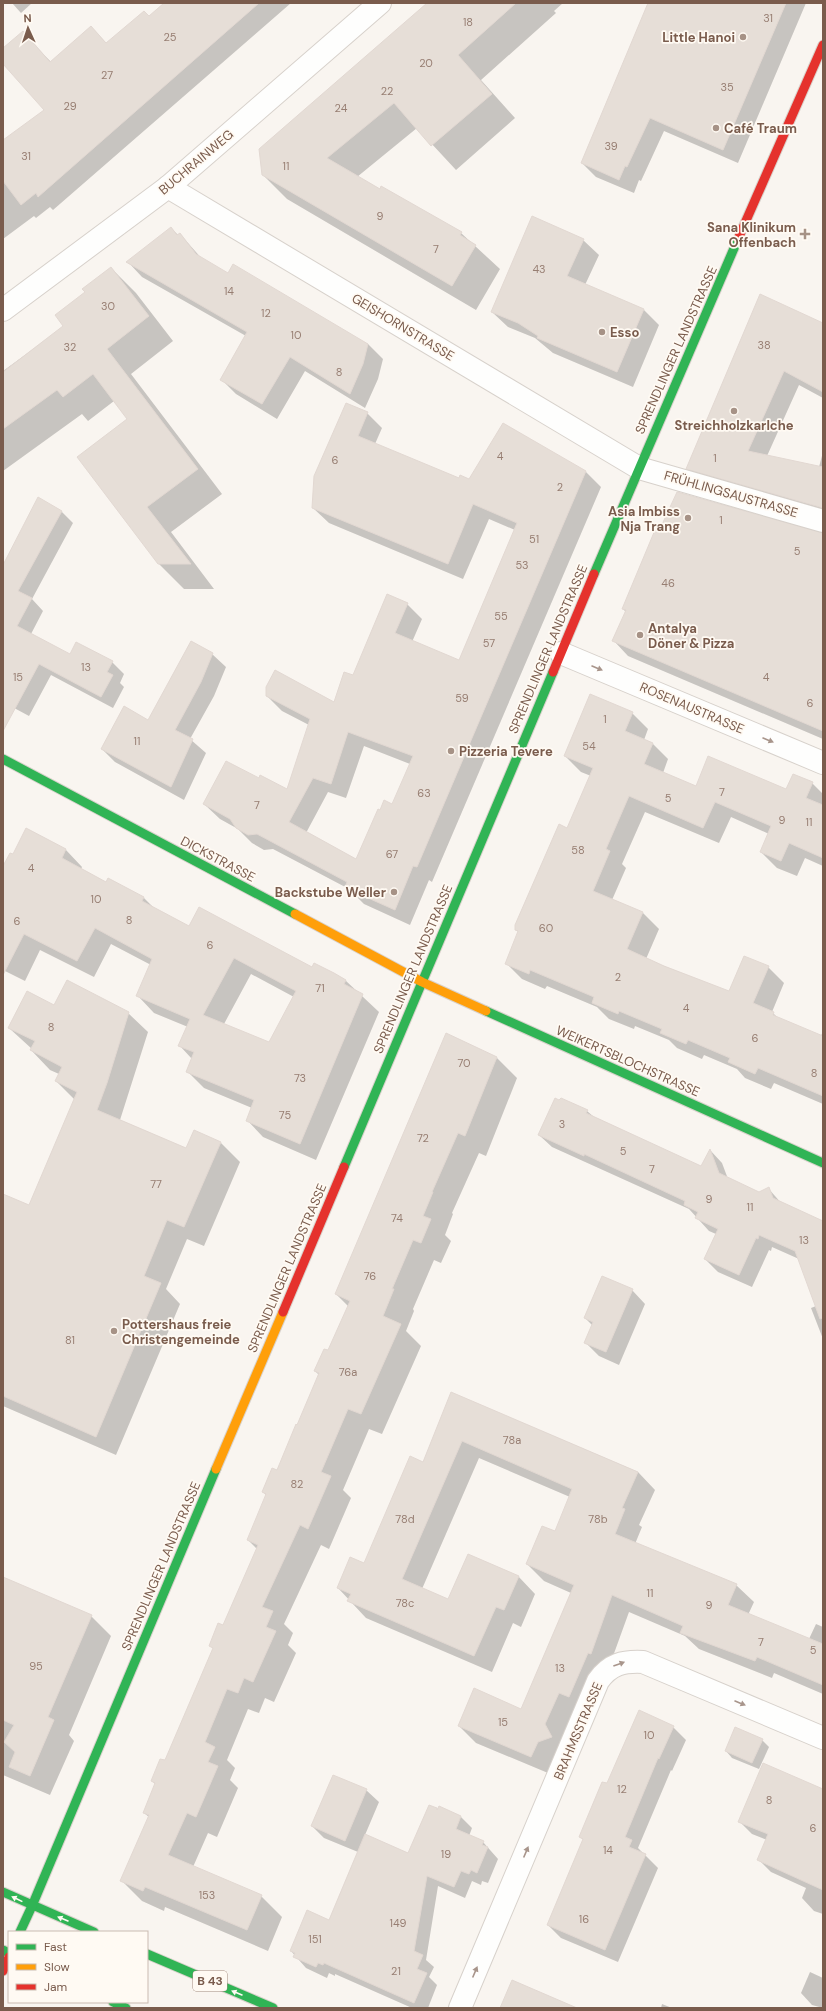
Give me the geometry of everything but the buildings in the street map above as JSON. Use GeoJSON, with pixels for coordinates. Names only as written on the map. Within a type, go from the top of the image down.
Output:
{"type":"FeatureCollection","features":[{"type":"Feature","properties":{"kind":"main road","name":"SPRENDLINGER LANDSTRASSE"},"geometry":{"type":"LineString","coordinates":[[21,1931],[639,468],[823,45]]}},
{"type":"Feature","properties":{"kind":"main road","name":"DICKSTRASSE"},"geometry":{"type":"LineString","coordinates":[[3,759],[422,982]]}},
{"type":"Feature","properties":{"kind":"main road","name":"WEIKERTSBLOCHSTRASSE"},"geometry":{"type":"LineString","coordinates":[[422,982],[823,1163]]}},
{"type":"Feature","properties":{"kind":"main road"},"geometry":{"type":"LineString","coordinates":[[3,1892],[92,1931]]}},
{"type":"Feature","properties":{"kind":"main road","name":"B 43"},"geometry":{"type":"LineString","coordinates":[[148,1954],[273,2008]]}},
{"type":"Feature","properties":{"kind":"main road"},"geometry":{"type":"LineString","coordinates":[[3,1971],[8,1959]]}},
{"type":"Feature","properties":{"kind":"main road"},"geometry":{"type":"LineString","coordinates":[[115,2003],[126,2008]]}},
{"type":"Feature","properties":{"kind":"street","name":"BUCHRAINWEG"},"geometry":{"type":"LineString","coordinates":[[3,310],[168,187],[380,3]]}},
{"type":"Feature","properties":{"kind":"street","name":"GEISHORNSTRASSE"},"geometry":{"type":"LineString","coordinates":[[168,187],[639,468]]}},
{"type":"Feature","properties":{"kind":"street","name":"FRÜHLINGSAUSTRASSE"},"geometry":{"type":"LineString","coordinates":[[639,468],[823,521]]}},
{"type":"Feature","properties":{"kind":"street","name":"ROSENAUSTRASSE"},"geometry":{"type":"LineString","coordinates":[[561,653],[823,763]]}},
{"type":"Feature","properties":{"kind":"street","name":"BRAHMSSTRASSE"},"geometry":{"type":"LineString","coordinates":[[460,2008],[598,1681],[605,1672],[617,1663],[630,1661],[643,1662],[823,1738]]}},
{"type":"Feature","properties":{"kind":"traffic: fast"},"geometry":{"type":"LineString","coordinates":[[594,574],[738,239]]}},
{"type":"Feature","properties":{"kind":"traffic: fast"},"geometry":{"type":"LineString","coordinates":[[344,1167],[553,672]]}},
{"type":"Feature","properties":{"kind":"traffic: fast"},"geometry":{"type":"LineString","coordinates":[[3,759],[295,914]]}},
{"type":"Feature","properties":{"kind":"traffic: fast"},"geometry":{"type":"LineString","coordinates":[[486,1011],[823,1163]]}},
{"type":"Feature","properties":{"kind":"traffic: fast"},"geometry":{"type":"LineString","coordinates":[[32,1906],[216,1469]]}},
{"type":"Feature","properties":{"kind":"traffic: fast"},"geometry":{"type":"LineString","coordinates":[[3,1892],[92,1931]]}},
{"type":"Feature","properties":{"kind":"traffic: fast"},"geometry":{"type":"LineString","coordinates":[[20,1931],[32,1906]]}},
{"type":"Feature","properties":{"kind":"traffic: fast"},"geometry":{"type":"LineString","coordinates":[[3,1950],[8,1952]]}},
{"type":"Feature","properties":{"kind":"traffic: fast"},"geometry":{"type":"LineString","coordinates":[[148,1954],[273,2008]]}},
{"type":"Feature","properties":{"kind":"traffic: fast"},"geometry":{"type":"LineString","coordinates":[[115,2003],[126,2008]]}},
{"type":"Feature","properties":{"kind":"traffic: slow"},"geometry":{"type":"LineString","coordinates":[[295,914],[422,982],[486,1011]]}},
{"type":"Feature","properties":{"kind":"traffic: slow"},"geometry":{"type":"LineString","coordinates":[[216,1469],[283,1312]]}},
{"type":"Feature","properties":{"kind":"traffic: jam"},"geometry":{"type":"LineString","coordinates":[[738,239],[823,45]]}},
{"type":"Feature","properties":{"kind":"traffic: jam"},"geometry":{"type":"LineString","coordinates":[[553,672],[594,574]]}},
{"type":"Feature","properties":{"kind":"traffic: jam"},"geometry":{"type":"LineString","coordinates":[[283,1312],[344,1167]]}},
{"type":"Feature","properties":{"kind":"traffic: jam"},"geometry":{"type":"LineString","coordinates":[[3,1971],[8,1959]]}},
{"type":"Feature","properties":{"kind":"place","name":"Little Hanoi"},"geometry":{"type":"Point","coordinates":[743,37]}},
{"type":"Feature","properties":{"kind":"place","name":"Café Traum"},"geometry":{"type":"Point","coordinates":[716,128]}},
{"type":"Feature","properties":{"kind":"place","name":"Sana Klinikum Offenbach"},"geometry":{"type":"Point","coordinates":[805,234]}},
{"type":"Feature","properties":{"kind":"place","name":"Esso"},"geometry":{"type":"Point","coordinates":[602,332]}},
{"type":"Feature","properties":{"kind":"place","name":"Streichholzkarlche"},"geometry":{"type":"Point","coordinates":[734,411]}},
{"type":"Feature","properties":{"kind":"place","name":"Asia Imbiss Nja Trang"},"geometry":{"type":"Point","coordinates":[688,518]}},
{"type":"Feature","properties":{"kind":"place","name":"Antalya Döner & Pizza"},"geometry":{"type":"Point","coordinates":[640,635]}},
{"type":"Feature","properties":{"kind":"place","name":"Pizzeria Tevere"},"geometry":{"type":"Point","coordinates":[451,751]}},
{"type":"Feature","properties":{"kind":"place","name":"Backstube Weller"},"geometry":{"type":"Point","coordinates":[394,892]}},
{"type":"Feature","properties":{"kind":"place","name":"Pottershaus freie Christengemeinde"},"geometry":{"type":"Point","coordinates":[114,1331]}}]}
